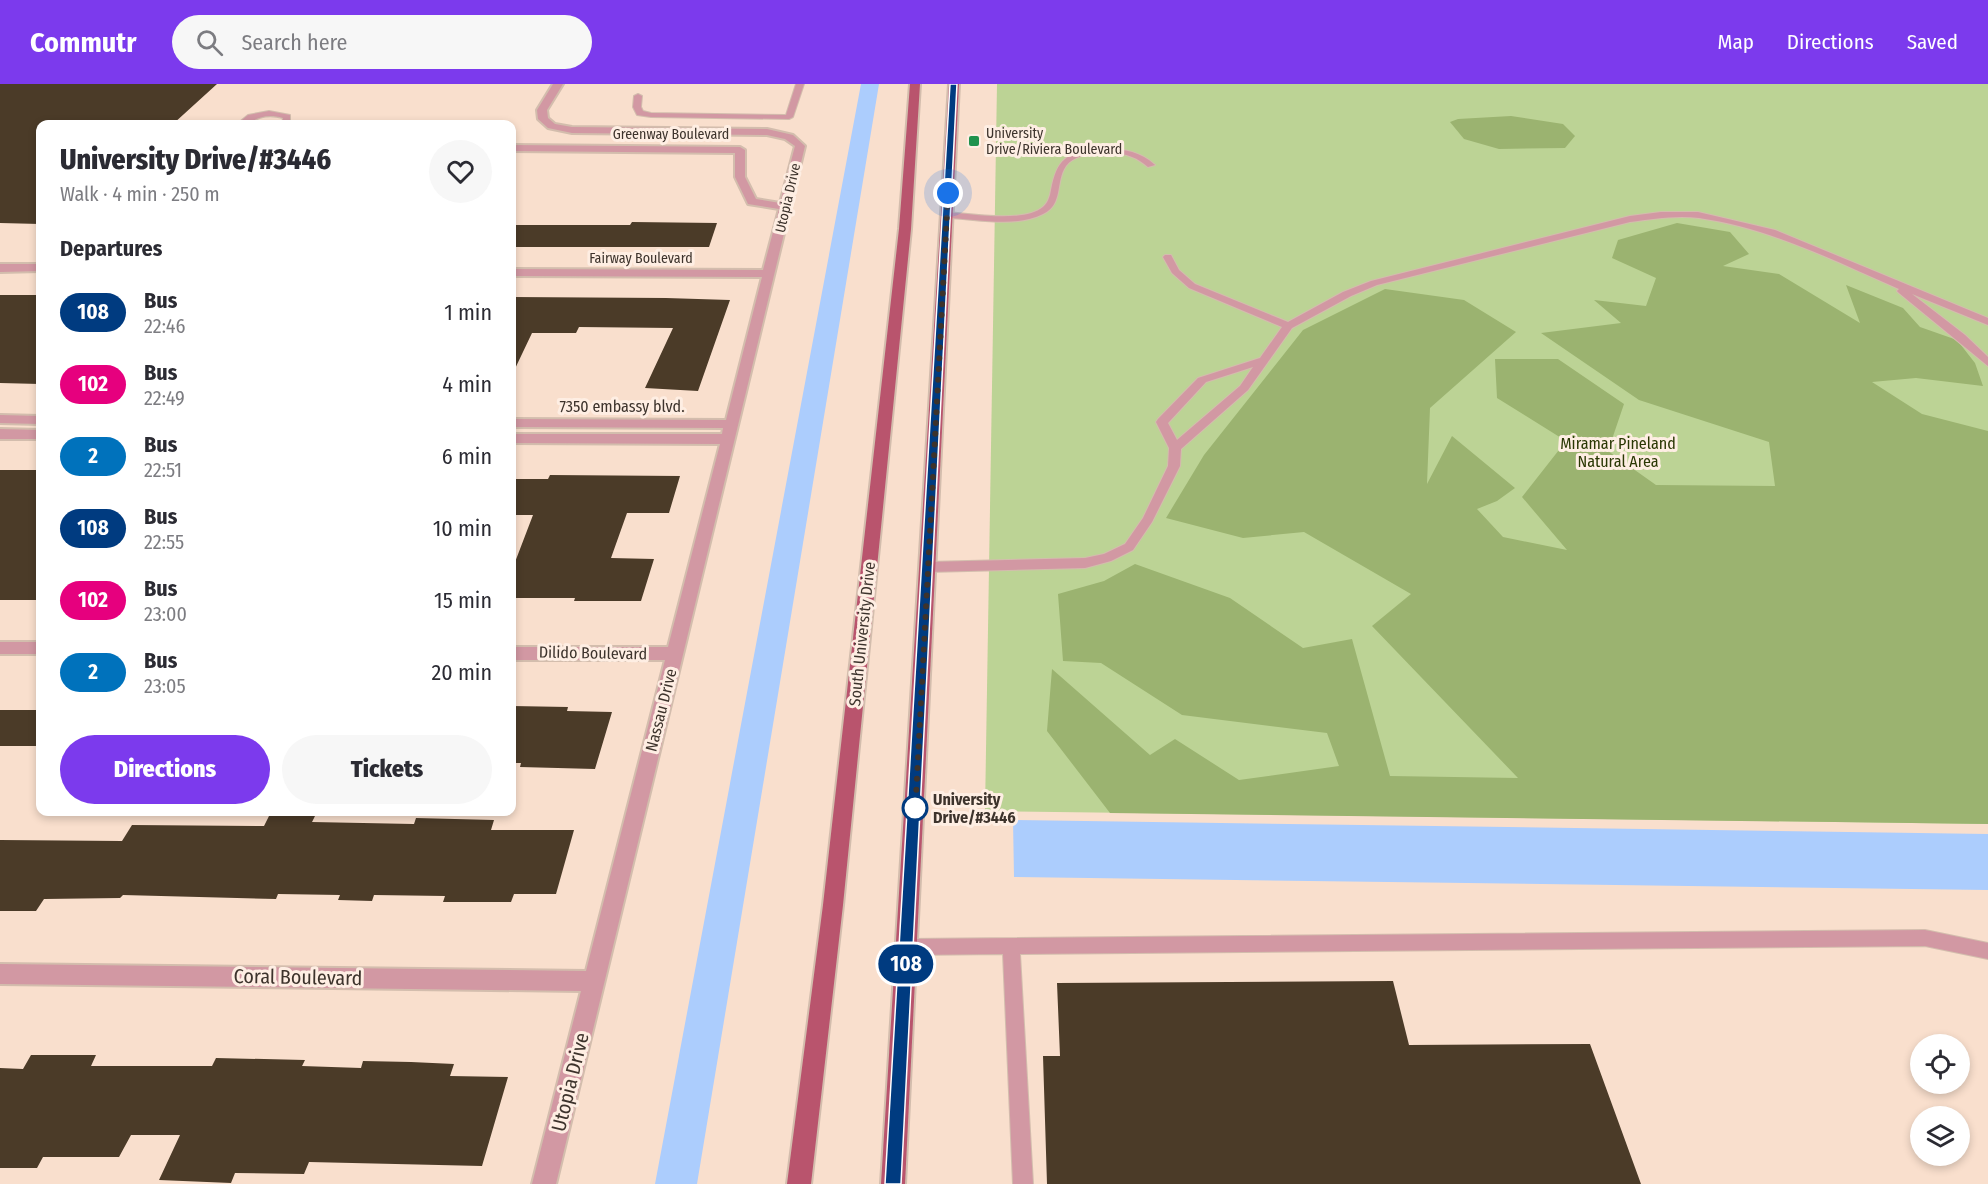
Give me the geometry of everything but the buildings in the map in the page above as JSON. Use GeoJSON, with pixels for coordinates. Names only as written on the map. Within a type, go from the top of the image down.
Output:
{"type":"FeatureCollection","features":[{"type":"Feature","properties":{"kind":"main road","name":"South University Drive"},"geometry":{"type":"LineString","coordinates":[[801,1180],[833,905],[904,241],[915,84]]}},
{"type":"Feature","properties":{"kind":"main road"},"geometry":{"type":"LineString","coordinates":[[893,1184],[954,84]]}},
{"type":"Feature","properties":{"kind":"street","name":"Utopia Drive"},"geometry":{"type":"LineString","coordinates":[[558,84],[542,110],[543,119],[552,126],[572,130],[767,132],[784,134],[795,139],[800,146],[730,432]]}},
{"type":"Feature","properties":{"kind":"street","name":"Greenway Boulevard"},"geometry":{"type":"LineString","coordinates":[[516,148],[740,150],[738,166],[741,185],[752,202],[785,207]]}},
{"type":"Feature","properties":{"kind":"street"},"geometry":{"type":"LineString","coordinates":[[0,268],[36,268]]}},
{"type":"Feature","properties":{"kind":"street","name":"Fairway Boulevard"},"geometry":{"type":"LineString","coordinates":[[516,272],[770,274]]}},
{"type":"Feature","properties":{"kind":"street"},"geometry":{"type":"LineString","coordinates":[[0,419],[36,420]]}},
{"type":"Feature","properties":{"kind":"street","name":"7350 embassy blvd."},"geometry":{"type":"LineString","coordinates":[[516,423],[730,432]]}},
{"type":"Feature","properties":{"kind":"street"},"geometry":{"type":"LineString","coordinates":[[516,438],[730,432]]}},
{"type":"Feature","properties":{"kind":"street","name":"Nassau Drive"},"geometry":{"type":"LineString","coordinates":[[595,981],[730,432]]}},
{"type":"Feature","properties":{"kind":"street"},"geometry":{"type":"LineString","coordinates":[[0,435],[36,435]]}},
{"type":"Feature","properties":{"kind":"street"},"geometry":{"type":"LineString","coordinates":[[0,648],[36,648]]}},
{"type":"Feature","properties":{"kind":"street","name":"Dilido Boulevard"},"geometry":{"type":"LineString","coordinates":[[516,653],[675,654]]}},
{"type":"Feature","properties":{"kind":"street","name":"Coral Boulevard"},"geometry":{"type":"LineString","coordinates":[[0,974],[595,981]]}},
{"type":"Feature","properties":{"kind":"street","name":"Utopia Drive"},"geometry":{"type":"LineString","coordinates":[[544,1184],[595,981]]}},
{"type":"Feature","properties":{"kind":"lane"},"geometry":{"type":"LineString","coordinates":[[638,96],[637,107],[640,113],[651,115],[789,117],[800,84]]}},
{"type":"Feature","properties":{"kind":"lane"},"geometry":{"type":"LineString","coordinates":[[246,120],[249,117],[270,113],[287,117],[287,120]]}},
{"type":"Feature","properties":{"kind":"lane"},"geometry":{"type":"LineString","coordinates":[[947,215],[1019,216],[1038,213],[1049,207],[1053,201],[1065,162],[1079,155],[1100,151],[1120,152],[1133,154],[1151,165]]}},
{"type":"Feature","properties":{"kind":"lane"},"geometry":{"type":"LineString","coordinates":[[1175,448],[1244,388],[1288,326],[1347,294],[1374,283],[1630,219],[1661,215],[1698,215],[1772,232],[1988,322]]}},
{"type":"Feature","properties":{"kind":"lane"},"geometry":{"type":"LineString","coordinates":[[1168,257],[1175,272],[1192,286],[1288,326]]}},
{"type":"Feature","properties":{"kind":"lane"},"geometry":{"type":"LineString","coordinates":[[1883,277],[1961,337],[1988,363]]}},
{"type":"Feature","properties":{"kind":"lane"},"geometry":{"type":"LineString","coordinates":[[928,567],[1085,563],[1107,558],[1129,547],[1148,519],[1174,466],[1175,448],[1162,422],[1202,380],[1262,361]]}},
{"type":"Feature","properties":{"kind":"lane"},"geometry":{"type":"LineString","coordinates":[[907,947],[1925,938],[1988,951]]}},
{"type":"Feature","properties":{"kind":"lane"},"geometry":{"type":"LineString","coordinates":[[1011,947],[1023,1184]]}},
{"type":"Feature","properties":{"kind":"green space","name":"Miramar Pineland Natural Area"},"geometry":{"type":"Polygon","coordinates":[[[997,84],[1988,84],[1988,824],[985,811],[997,84]]]}},
{"type":"Feature","properties":{"kind":"green space"},"geometry":{"type":"Polygon","coordinates":[[[1511,116],[1563,124],[1575,136],[1565,148],[1499,149],[1464,139],[1450,122],[1458,119],[1511,116]]]}},
{"type":"Feature","properties":{"kind":"green space"},"geometry":{"type":"Polygon","coordinates":[[[1677,223],[1730,232],[1749,254],[1723,266],[1779,274],[1860,323],[1846,285],[1903,308],[1920,327],[1957,340],[1975,363],[1983,386],[1916,378],[1872,382],[1922,414],[1988,431],[1988,824],[1110,813],[1047,731],[1052,669],[1150,755],[1175,739],[1239,780],[1339,766],[1327,733],[1182,715],[1101,663],[1063,661],[1058,594],[1104,581],[1135,564],[1230,598],[1303,648],[1352,639],[1390,776],[1518,778],[1372,626],[1411,594],[1304,532],[1243,538],[1166,518],[1204,455],[1303,330],[1385,289],[1464,300],[1516,332],[1430,408],[1427,484],[1452,436],[1515,488],[1497,501],[1477,509],[1503,537],[1567,550],[1522,497],[1566,441],[1497,398],[1495,359],[1558,359],[1624,404],[1608,451],[1656,485],[1775,486],[1769,442],[1639,400],[1541,333],[1621,323],[1594,300],[1646,306],[1656,278],[1612,258],[1618,240],[1677,223]]]}},
{"type":"Feature","properties":{"kind":"water"},"geometry":{"type":"Polygon","coordinates":[[[1013,820],[1988,834],[1988,890],[1014,877],[1013,820]]]}},
{"type":"Feature","properties":{"kind":"waterway"},"geometry":{"type":"LineString","coordinates":[[676,1184],[870,84]]}},
{"type":"Feature","properties":{"kind":"bus line","name":"108"},"geometry":{"type":"LineString","coordinates":[[893,1184],[954,84]]}},
{"type":"Feature","properties":{"kind":"place","name":"University Drive/Riviera Boulevard"},"geometry":{"type":"Point","coordinates":[974,141]}},
{"type":"Feature","properties":{"kind":"place","name":"University Drive/#3446"},"geometry":{"type":"Point","coordinates":[915,808]}},
{"type":"Feature","properties":{"kind":"route"},"geometry":{"type":"LineString","coordinates":[[915,808],[915,815],[948,193]]}}]}
